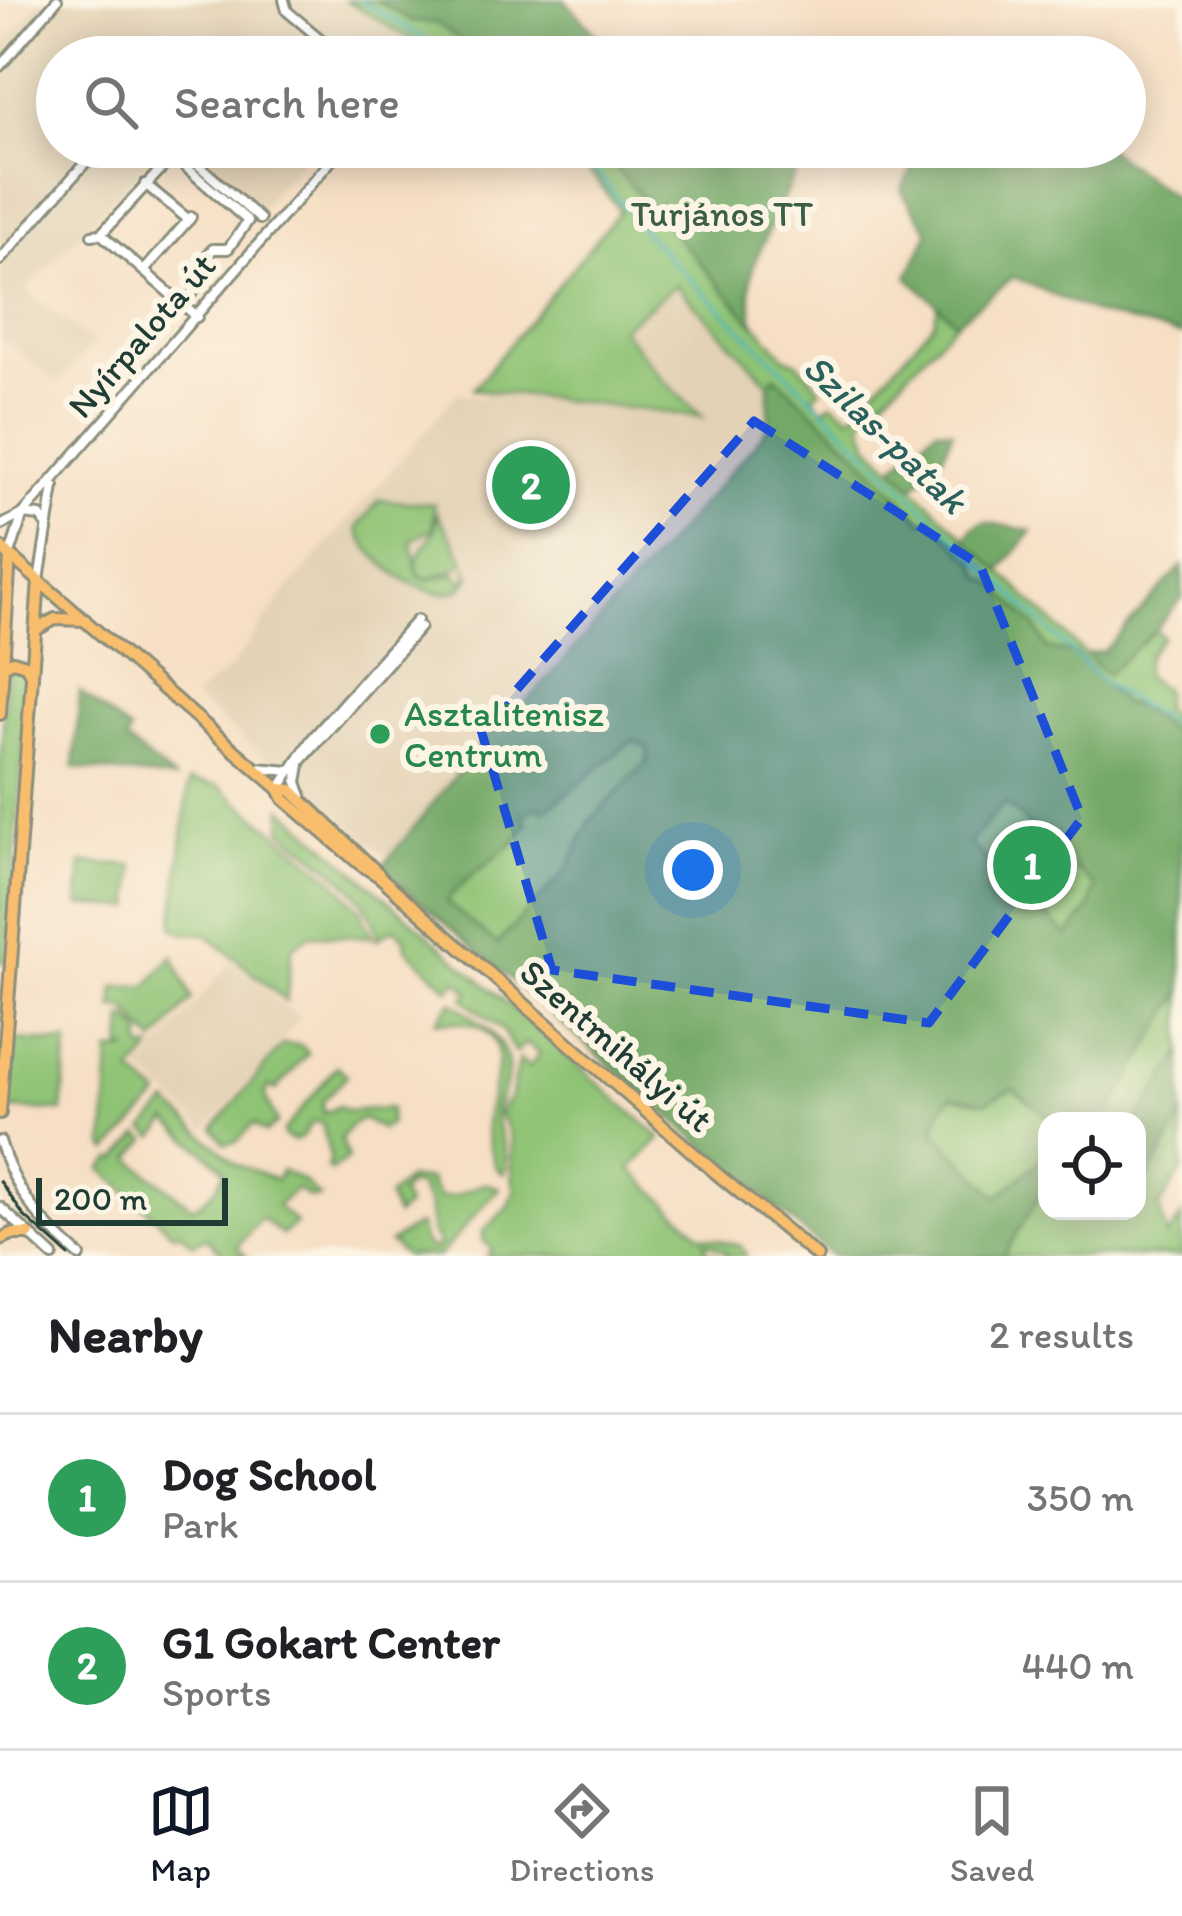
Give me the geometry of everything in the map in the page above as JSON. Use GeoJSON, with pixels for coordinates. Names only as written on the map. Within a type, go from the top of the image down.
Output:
{"type":"FeatureCollection","features":[{"type":"Feature","properties":{"kind":"main road","name":"Szentmihályi út"},"geometry":{"type":"LineString","coordinates":[[5,551],[254,766],[284,800],[380,876],[703,1162],[817,1256]]}},
{"type":"Feature","properties":{"kind":"main road","name":"Nyírpalota út"},"geometry":{"type":"LineString","coordinates":[[0,714],[5,551]]}},
{"type":"Feature","properties":{"kind":"main road","name":"Nyírpalota út"},"geometry":{"type":"LineString","coordinates":[[0,1113],[39,580]]}},
{"type":"Feature","properties":{"kind":"main road"},"geometry":{"type":"LineString","coordinates":[[37,629],[55,619],[85,620]]}},
{"type":"Feature","properties":{"kind":"main road"},"geometry":{"type":"LineString","coordinates":[[3,666],[13,661],[26,665],[34,680]]}},
{"type":"Feature","properties":{"kind":"main road","name":"Szentmihályi út"},"geometry":{"type":"LineString","coordinates":[[279,789],[291,790],[380,876]]}},
{"type":"Feature","properties":{"kind":"main road"},"geometry":{"type":"LineString","coordinates":[[12,987],[0,969],[14,952]]}},
{"type":"Feature","properties":{"kind":"main road"},"geometry":{"type":"LineString","coordinates":[[0,1239],[28,1234]]}},
{"type":"Feature","properties":{"kind":"street"},"geometry":{"type":"LineString","coordinates":[[0,66],[57,0]]}},
{"type":"Feature","properties":{"kind":"street"},"geometry":{"type":"LineString","coordinates":[[284,0],[287,10],[317,36]]}},
{"type":"Feature","properties":{"kind":"street"},"geometry":{"type":"LineString","coordinates":[[0,260],[81,168]]}},
{"type":"Feature","properties":{"kind":"street"},"geometry":{"type":"LineString","coordinates":[[161,168],[96,235],[197,316]]}},
{"type":"Feature","properties":{"kind":"street"},"geometry":{"type":"LineString","coordinates":[[183,304],[199,284],[197,267],[213,249],[228,248],[248,221],[187,168]]}},
{"type":"Feature","properties":{"kind":"street"},"geometry":{"type":"LineString","coordinates":[[202,168],[260,218]]}},
{"type":"Feature","properties":{"kind":"street","name":"Nyírpalota út"},"geometry":{"type":"LineString","coordinates":[[5,551],[23,514],[325,168]]}},
{"type":"Feature","properties":{"kind":"street"},"geometry":{"type":"LineString","coordinates":[[144,271],[190,219],[145,184]]}},
{"type":"Feature","properties":{"kind":"street","name":"Nyírpalota út"},"geometry":{"type":"LineString","coordinates":[[39,580],[45,525],[58,477]]}},
{"type":"Feature","properties":{"kind":"street"},"geometry":{"type":"LineString","coordinates":[[0,526],[23,514],[40,516],[45,525]]}},
{"type":"Feature","properties":{"kind":"street"},"geometry":{"type":"LineString","coordinates":[[25,568],[40,563]]}},
{"type":"Feature","properties":{"kind":"street"},"geometry":{"type":"LineString","coordinates":[[254,766],[292,771],[418,623],[311,740],[292,771],[279,789]]}},
{"type":"Feature","properties":{"kind":"street"},"geometry":{"type":"LineString","coordinates":[[301,763],[297,784],[306,804]]}},
{"type":"Feature","properties":{"kind":"street"},"geometry":{"type":"LineString","coordinates":[[0,1141],[26,1202],[80,1256]]}},
{"type":"Feature","properties":{"kind":"street"},"geometry":{"type":"LineString","coordinates":[[0,1207],[53,1256]]}},
{"type":"Feature","properties":{"kind":"highlighted area"},"geometry":{"type":"Polygon","coordinates":[[[754,421],[980,565],[1082,818],[929,1023],[552,970],[481,730],[754,421]]]}},
{"type":"Feature","properties":{"kind":"shaded area"},"geometry":{"type":"Polygon","coordinates":[[[42,0],[346,0],[404,34],[36,36],[36,168],[142,168],[26,290],[94,343],[59,383],[5,341],[0,346],[0,47],[42,0]]]}},
{"type":"Feature","properties":{"kind":"shaded area"},"geometry":{"type":"Polygon","coordinates":[[[195,168],[294,168],[253,217],[195,168]]]}},
{"type":"Feature","properties":{"kind":"shaded area"},"geometry":{"type":"Polygon","coordinates":[[[675,284],[769,383],[769,426],[531,698],[507,712],[388,856],[193,698],[230,669],[282,597],[458,393],[483,398],[486,391],[700,416],[621,328],[675,284]]]}},
{"type":"Feature","properties":{"kind":"shaded area"},"geometry":{"type":"Polygon","coordinates":[[[231,962],[300,1018],[206,1130],[141,1070],[231,962]]]}},
{"type":"Feature","properties":{"kind":"green space"},"geometry":{"type":"Polygon","coordinates":[[[346,0],[376,0],[412,22],[436,23],[455,36],[405,36],[346,0]]]}},
{"type":"Feature","properties":{"kind":"green space"},"geometry":{"type":"Polygon","coordinates":[[[376,0],[565,0],[598,36],[455,36],[436,23],[412,22],[376,0]]]}},
{"type":"Feature","properties":{"kind":"green space"},"geometry":{"type":"Polygon","coordinates":[[[587,168],[617,168],[785,357],[796,361],[821,389],[813,397],[823,409],[832,402],[852,416],[934,322],[938,305],[956,322],[862,421],[870,445],[1106,674],[1155,630],[1163,637],[1149,655],[1145,677],[1164,689],[1163,710],[1182,722],[1182,737],[1132,705],[1123,705],[1075,653],[1048,649],[1034,625],[982,578],[975,563],[931,520],[923,522],[776,377],[769,383],[676,285],[621,328],[663,380],[702,417],[473,389],[620,210],[587,168]]]}},
{"type":"Feature","properties":{"kind":"green space","name":"Turjános TT"},"geometry":{"type":"Polygon","coordinates":[[[616,168],[797,168],[753,265],[754,324],[616,168]]]}},
{"type":"Feature","properties":{"kind":"green space"},"geometry":{"type":"Polygon","coordinates":[[[913,168],[1133,168],[1182,204],[1182,335],[1097,314],[1013,277],[956,322],[908,277],[929,232],[901,190],[913,168]]]}},
{"type":"Feature","properties":{"kind":"green space"},"geometry":{"type":"Polygon","coordinates":[[[775,376],[923,522],[930,519],[975,563],[982,578],[992,582],[1034,625],[1048,649],[1075,653],[1123,704],[1182,737],[1182,991],[1109,1112],[1043,1112],[1013,1089],[985,1102],[952,1096],[934,1131],[998,1197],[1038,1162],[1038,1198],[1003,1256],[832,1256],[381,868],[507,712],[531,698],[769,426],[769,383],[775,376]],[[632,741],[544,810],[540,806],[522,815],[528,823],[520,834],[446,902],[497,944],[568,869],[589,822],[648,761],[648,747],[632,741]],[[1005,803],[969,843],[1068,936],[1090,908],[1095,887],[1005,803]]]}},
{"type":"Feature","properties":{"kind":"green space"},"geometry":{"type":"Polygon","coordinates":[[[937,428],[952,430],[946,448],[913,486],[893,467],[937,428]]]}},
{"type":"Feature","properties":{"kind":"green space"},"geometry":{"type":"Polygon","coordinates":[[[379,500],[434,504],[433,529],[411,540],[417,571],[429,580],[455,573],[463,582],[469,576],[466,566],[470,576],[459,589],[443,593],[425,589],[372,553],[358,527],[379,500]]]}},
{"type":"Feature","properties":{"kind":"green space"},"geometry":{"type":"Polygon","coordinates":[[[437,513],[465,561],[452,571],[425,579],[416,561],[435,529],[437,513]]]}},
{"type":"Feature","properties":{"kind":"green space"},"geometry":{"type":"Polygon","coordinates":[[[984,522],[1032,531],[1000,571],[965,540],[984,522]]]}},
{"type":"Feature","properties":{"kind":"green space"},"geometry":{"type":"Polygon","coordinates":[[[1182,566],[1182,598],[1106,675],[1086,654],[1104,651],[1182,566]]]}},
{"type":"Feature","properties":{"kind":"green space"},"geometry":{"type":"Polygon","coordinates":[[[18,665],[29,673],[7,960],[0,963],[0,769],[7,670],[18,665]]]}},
{"type":"Feature","properties":{"kind":"green space"},"geometry":{"type":"Polygon","coordinates":[[[80,692],[130,732],[126,741],[174,779],[74,768],[80,692]]]}},
{"type":"Feature","properties":{"kind":"green space"},"geometry":{"type":"Polygon","coordinates":[[[633,741],[648,747],[648,761],[589,822],[568,869],[496,945],[445,902],[468,874],[519,840],[521,816],[555,802],[633,741]]]}},
{"type":"Feature","properties":{"kind":"green space"},"geometry":{"type":"Polygon","coordinates":[[[189,781],[219,786],[332,878],[361,910],[372,937],[310,935],[292,948],[286,1001],[206,934],[183,933],[173,927],[189,781]]]}},
{"type":"Feature","properties":{"kind":"green space"},"geometry":{"type":"Polygon","coordinates":[[[1006,802],[1096,887],[1090,908],[1068,936],[968,842],[1006,802]]]}},
{"type":"Feature","properties":{"kind":"green space"},"geometry":{"type":"Polygon","coordinates":[[[283,808],[661,1138],[631,1169],[701,1235],[741,1246],[747,1256],[725,1256],[726,1252],[705,1242],[707,1252],[719,1256],[487,1256],[492,1249],[483,1240],[483,1231],[508,1208],[515,1190],[510,1135],[499,1114],[511,1095],[519,1059],[529,1067],[539,1054],[526,1043],[515,1053],[503,1031],[464,999],[469,991],[457,980],[449,989],[406,948],[405,938],[394,928],[377,939],[374,922],[354,891],[282,830],[283,808]]]}},
{"type":"Feature","properties":{"kind":"green space"},"geometry":{"type":"Polygon","coordinates":[[[82,863],[134,866],[132,908],[79,905],[82,863]]]}},
{"type":"Feature","properties":{"kind":"green space"},"geometry":{"type":"Polygon","coordinates":[[[173,956],[192,999],[155,1043],[127,1010],[113,1008],[115,987],[147,986],[173,956]]]}},
{"type":"Feature","properties":{"kind":"green space"},"geometry":{"type":"Polygon","coordinates":[[[1182,991],[1182,1053],[1144,1112],[1109,1112],[1182,991]]]}},
{"type":"Feature","properties":{"kind":"green space"},"geometry":{"type":"Polygon","coordinates":[[[452,1002],[494,1036],[506,1057],[506,1082],[496,1114],[505,1153],[504,1174],[496,1168],[486,1130],[497,1072],[495,1044],[474,1025],[436,1021],[452,1002]]]}},
{"type":"Feature","properties":{"kind":"green space"},"geometry":{"type":"Polygon","coordinates":[[[124,1019],[142,1033],[142,1049],[153,1049],[132,1073],[160,1096],[109,1151],[105,1147],[110,1052],[129,1050],[122,1049],[124,1019]]]}},
{"type":"Feature","properties":{"kind":"green space"},"geometry":{"type":"Polygon","coordinates":[[[13,1040],[68,1043],[62,1111],[8,1109],[13,1040]]]}},
{"type":"Feature","properties":{"kind":"green space"},"geometry":{"type":"Polygon","coordinates":[[[283,1044],[300,1045],[308,1053],[276,1090],[270,1086],[264,1094],[277,1123],[265,1133],[253,1124],[238,1141],[225,1144],[214,1128],[283,1044]]]}},
{"type":"Feature","properties":{"kind":"green space"},"geometry":{"type":"Polygon","coordinates":[[[1182,1053],[1182,1118],[1146,1181],[1144,1112],[1182,1053]]]}},
{"type":"Feature","properties":{"kind":"green space"},"geometry":{"type":"Polygon","coordinates":[[[337,1066],[347,1075],[322,1102],[324,1113],[339,1106],[347,1111],[390,1108],[390,1124],[381,1129],[363,1119],[350,1126],[341,1139],[348,1159],[331,1171],[322,1123],[312,1122],[294,1141],[283,1132],[337,1066]]]}},
{"type":"Feature","properties":{"kind":"green space"},"geometry":{"type":"Polygon","coordinates":[[[1013,1089],[1043,1112],[1038,1112],[1038,1162],[998,1197],[933,1132],[952,1096],[985,1102],[1013,1089]]]}},
{"type":"Feature","properties":{"kind":"green space"},"geometry":{"type":"Polygon","coordinates":[[[168,1103],[236,1164],[276,1180],[282,1170],[319,1197],[309,1198],[296,1189],[277,1206],[296,1223],[282,1235],[261,1218],[237,1247],[246,1256],[225,1256],[206,1237],[194,1244],[178,1231],[174,1234],[102,1169],[140,1135],[147,1140],[132,1157],[137,1164],[192,1207],[207,1197],[224,1170],[218,1163],[168,1121],[155,1137],[145,1129],[168,1103]]]}},
{"type":"Feature","properties":{"kind":"green space"},"geometry":{"type":"Polygon","coordinates":[[[1182,1118],[1182,1170],[1159,1208],[1167,1237],[1182,1216],[1182,1256],[1003,1256],[1038,1198],[1038,1220],[1146,1220],[1146,1182],[1182,1118]]]}},
{"type":"Feature","properties":{"kind":"green space"},"geometry":{"type":"Polygon","coordinates":[[[407,1179],[429,1180],[439,1198],[484,1183],[499,1188],[439,1256],[405,1256],[390,1243],[415,1226],[420,1226],[423,1242],[431,1249],[440,1245],[419,1187],[409,1184],[400,1194],[406,1206],[396,1216],[388,1197],[407,1179]]]}},
{"type":"Feature","properties":{"kind":"waterway","name":"Szilas-patak"},"geometry":{"type":"LineString","coordinates":[[360,0],[421,36]]}},
{"type":"Feature","properties":{"kind":"waterway","name":"Szilas-patak"},"geometry":{"type":"LineString","coordinates":[[593,168],[669,258],[1104,684],[1182,730]]}},
{"type":"Feature","properties":{"kind":"tram line"},"geometry":{"type":"LineString","coordinates":[[0,1181],[24,1216],[69,1256]]}},
{"type":"Feature","properties":{"kind":"place","name":"G1 Gokart Center"},"geometry":{"type":"Point","coordinates":[531,485]}},
{"type":"Feature","properties":{"kind":"place","name":"Asztalitenisz Centrum"},"geometry":{"type":"Point","coordinates":[380,734]}},
{"type":"Feature","properties":{"kind":"place","name":"Dog School"},"geometry":{"type":"Point","coordinates":[1032,865]}}]}
